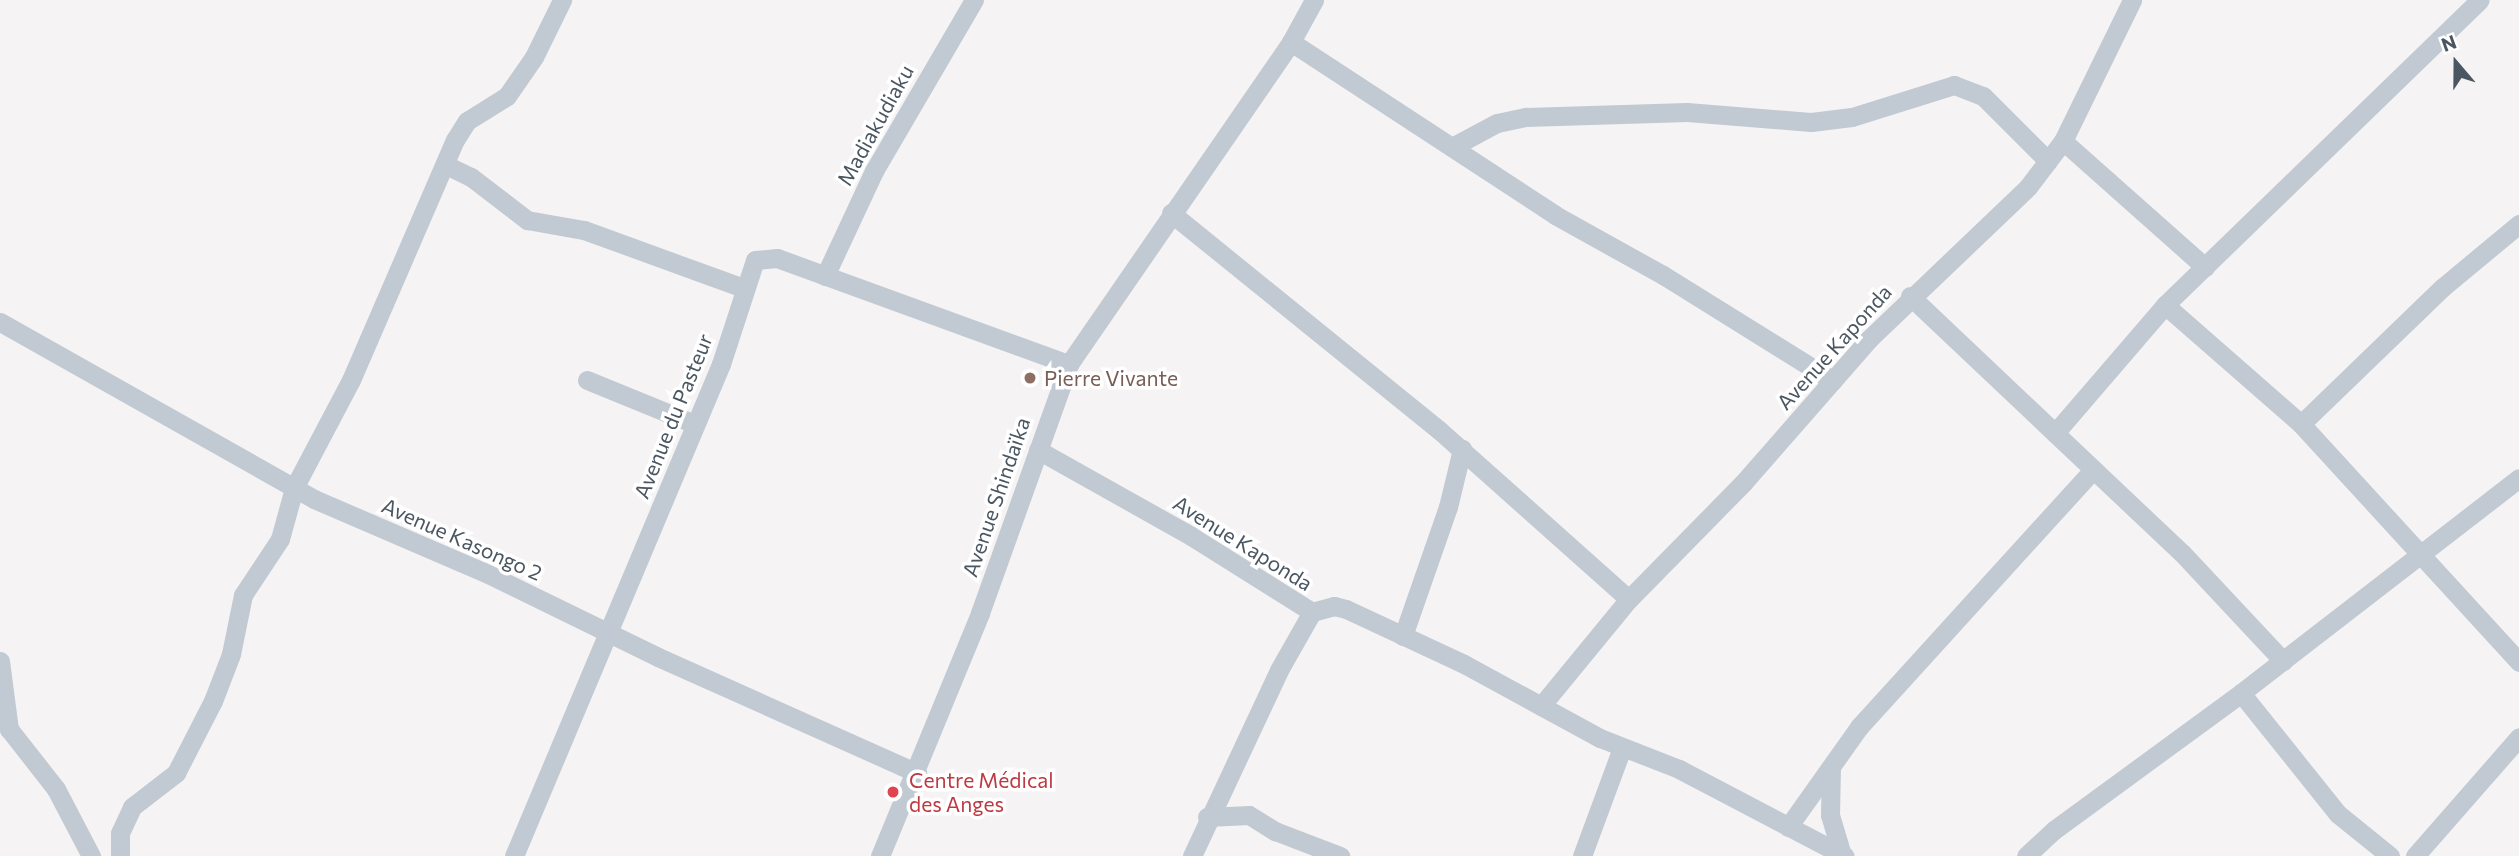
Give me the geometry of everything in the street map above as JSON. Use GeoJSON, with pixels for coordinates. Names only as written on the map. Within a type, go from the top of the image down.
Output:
{"type":"FeatureCollection","features":[{"type":"Feature","properties":{"kind":"street"},"geometry":{"type":"LineString","coordinates":[[120,856],[120,833],[132,807],[176,773],[214,701],[231,654],[243,595],[280,539],[293,488],[351,380],[467,121],[507,96],[534,57],[562,0]]}},
{"type":"Feature","properties":{"kind":"street","name":"Madiakudiaku"},"geometry":{"type":"LineString","coordinates":[[825,276],[880,159],[974,0]]}},
{"type":"Feature","properties":{"kind":"street","name":"Avenue Shindaïka"},"geometry":{"type":"LineString","coordinates":[[880,856],[917,773],[1069,364],[1291,43],[1314,0]]}},
{"type":"Feature","properties":{"kind":"street","name":"Avenue Kaponda"},"geometry":{"type":"LineString","coordinates":[[1541,706],[1629,599],[1743,482],[1910,296],[1997,217],[2048,162],[2063,141],[2132,0]]}},
{"type":"Feature","properties":{"kind":"street"},"geometry":{"type":"LineString","coordinates":[[2055,433],[2165,305],[2480,0]]}},
{"type":"Feature","properties":{"kind":"street"},"geometry":{"type":"LineString","coordinates":[[1291,43],[1555,215],[1663,275],[1833,380]]}},
{"type":"Feature","properties":{"kind":"street"},"geometry":{"type":"LineString","coordinates":[[1452,147],[1497,123],[1526,117],[1687,112],[1811,121],[1852,117],[1954,85],[1983,96],[2048,162]]}},
{"type":"Feature","properties":{"kind":"street"},"geometry":{"type":"LineString","coordinates":[[2063,141],[2205,267]]}},
{"type":"Feature","properties":{"kind":"street"},"geometry":{"type":"LineString","coordinates":[[446,165],[471,177],[527,220],[584,230],[743,288]]}},
{"type":"Feature","properties":{"kind":"street"},"geometry":{"type":"LineString","coordinates":[[1171,213],[1462,449],[1629,599]]}},
{"type":"Feature","properties":{"kind":"street"},"geometry":{"type":"LineString","coordinates":[[2301,424],[2443,287],[2519,223]]}},
{"type":"Feature","properties":{"kind":"street","name":"Avenue du Pasteur"},"geometry":{"type":"LineString","coordinates":[[514,856],[605,631],[721,364],[752,263],[764,256],[1069,364]]}},
{"type":"Feature","properties":{"kind":"street"},"geometry":{"type":"LineString","coordinates":[[1910,296],[2182,553],[2283,661]]}},
{"type":"Feature","properties":{"kind":"street"},"geometry":{"type":"LineString","coordinates":[[2165,305],[2301,424],[2519,662]]}},
{"type":"Feature","properties":{"kind":"street","name":"Avenue Kasongo 2"},"geometry":{"type":"LineString","coordinates":[[0,322],[293,488],[917,773]]}},
{"type":"Feature","properties":{"kind":"street"},"geometry":{"type":"LineString","coordinates":[[587,380],[695,424]]}},
{"type":"Feature","properties":{"kind":"street"},"geometry":{"type":"LineString","coordinates":[[1403,636],[1448,507],[1462,449]]}},
{"type":"Feature","properties":{"kind":"street","name":"Avenue Kaponda"},"geometry":{"type":"LineString","coordinates":[[1038,450],[1191,536],[1312,612],[1334,606],[1403,636],[1622,748],[1679,769],[1843,855]]}},
{"type":"Feature","properties":{"kind":"street"},"geometry":{"type":"LineString","coordinates":[[1788,827],[1831,763],[1917,660],[2092,470]]}},
{"type":"Feature","properties":{"kind":"street"},"geometry":{"type":"LineString","coordinates":[[2026,856],[2054,830],[2241,693],[2423,555],[2519,478]]}},
{"type":"Feature","properties":{"kind":"street"},"geometry":{"type":"LineString","coordinates":[[1192,856],[1207,817],[1312,612]]}},
{"type":"Feature","properties":{"kind":"street"},"geometry":{"type":"LineString","coordinates":[[0,661],[9,729],[56,789],[91,856]]}},
{"type":"Feature","properties":{"kind":"street"},"geometry":{"type":"LineString","coordinates":[[2241,693],[2338,814],[2390,856]]}},
{"type":"Feature","properties":{"kind":"street"},"geometry":{"type":"LineString","coordinates":[[2426,852],[2519,737]]}},
{"type":"Feature","properties":{"kind":"street"},"geometry":{"type":"LineString","coordinates":[[1582,856],[1622,748]]}},
{"type":"Feature","properties":{"kind":"street"},"geometry":{"type":"LineString","coordinates":[[1831,763],[1830,815],[1843,855]]}},
{"type":"Feature","properties":{"kind":"street"},"geometry":{"type":"LineString","coordinates":[[1207,817],[1249,815],[1275,831],[1340,856]]}},
{"type":"Feature","properties":{"kind":"place","name":"Pierre Vivante"},"geometry":{"type":"Point","coordinates":[1030,378]}},
{"type":"Feature","properties":{"kind":"place","name":"Centre Médical des Anges"},"geometry":{"type":"Point","coordinates":[893,792]}}]}
